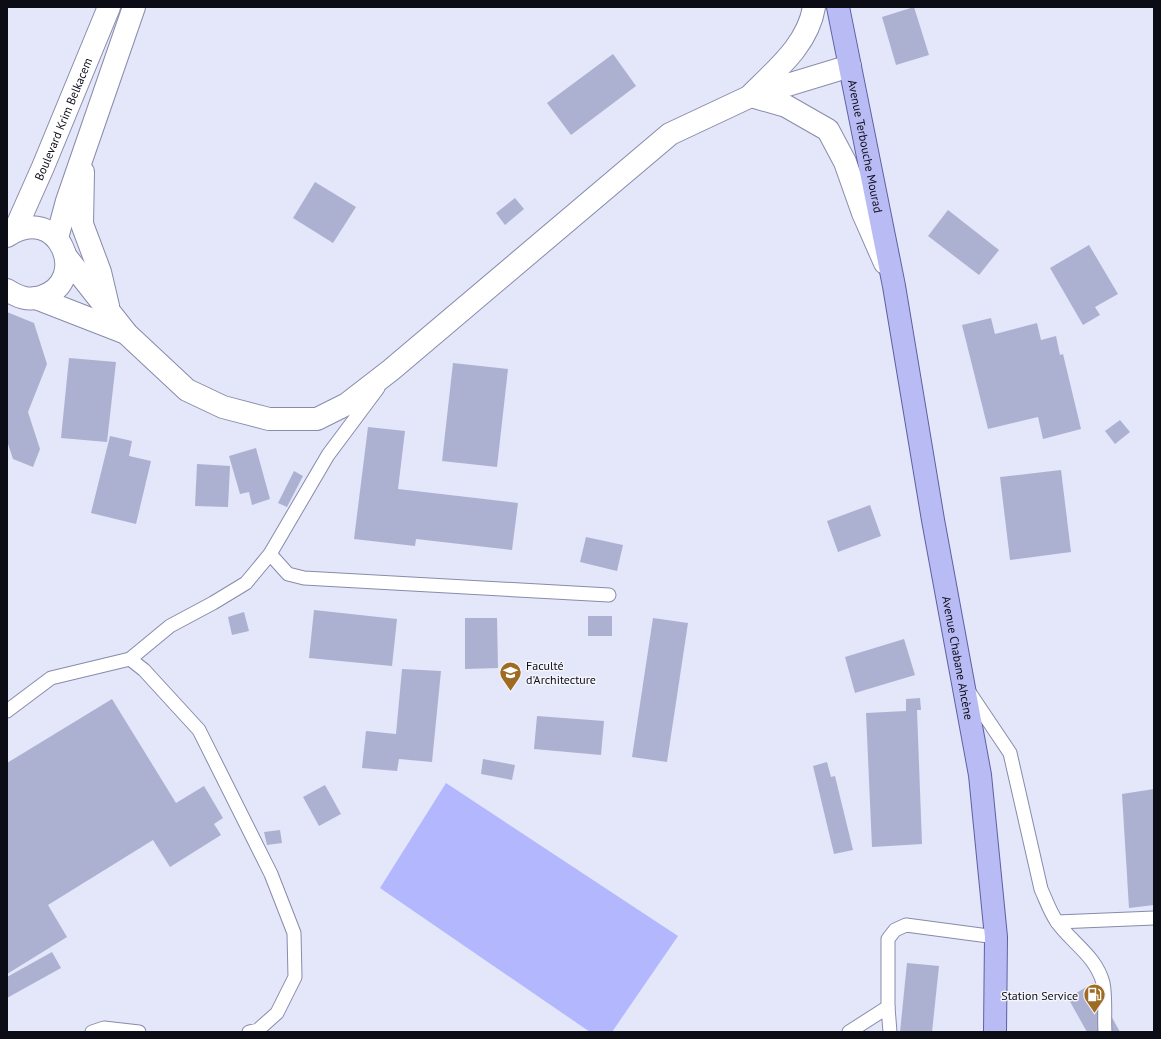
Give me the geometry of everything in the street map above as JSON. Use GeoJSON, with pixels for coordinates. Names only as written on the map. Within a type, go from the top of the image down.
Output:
{"type":"FeatureCollection","features":[{"type":"Feature","properties":{"kind":"main road","name":"Boulevard Krim Belkacem"},"geometry":{"type":"LineString","coordinates":[[10,230],[17,214],[31,196],[109,7]]}},
{"type":"Feature","properties":{"kind":"main road"},"geometry":{"type":"LineString","coordinates":[[57,238],[67,201],[119,46],[134,7]]}},
{"type":"Feature","properties":{"kind":"main road"},"geometry":{"type":"LineString","coordinates":[[750,96],[791,55],[809,27],[814,7]]}},
{"type":"Feature","properties":{"kind":"main road","name":"Avenue Terbouche Mourad"},"geometry":{"type":"LineString","coordinates":[[838,7],[894,286]]}},
{"type":"Feature","properties":{"kind":"main road"},"geometry":{"type":"LineString","coordinates":[[66,258],[127,334],[187,390],[223,407],[269,419],[317,418],[346,404],[391,370],[670,134],[750,96],[850,66]]}},
{"type":"Feature","properties":{"kind":"main road"},"geometry":{"type":"LineString","coordinates":[[750,96],[786,106],[828,130],[846,162],[863,213],[894,286]]}},
{"type":"Feature","properties":{"kind":"main road"},"geometry":{"type":"LineString","coordinates":[[83,155],[82,224],[100,272],[110,313]]}},
{"type":"Feature","properties":{"kind":"main road"},"geometry":{"type":"LineString","coordinates":[[7,290],[14,295],[25,298],[36,298],[47,295],[56,289],[62,280],[66,269],[64,248],[57,238],[48,231],[37,227],[26,227],[10,230]]}},
{"type":"Feature","properties":{"kind":"main road","name":"Avenue Chabane Ahcène"},"geometry":{"type":"LineString","coordinates":[[894,286],[932,520],[980,775],[996,937],[995,1032]]}},
{"type":"Feature","properties":{"kind":"main road"},"geometry":{"type":"LineString","coordinates":[[36,298],[127,334]]}},
{"type":"Feature","properties":{"kind":"lane"},"geometry":{"type":"LineString","coordinates":[[7,711],[51,678],[130,659],[170,626],[246,583],[270,554],[328,455],[391,370]]}},
{"type":"Feature","properties":{"kind":"lane"},"geometry":{"type":"LineString","coordinates":[[270,554],[288,574],[304,578],[609,595]]}},
{"type":"Feature","properties":{"kind":"lane"},"geometry":{"type":"LineString","coordinates":[[130,659],[144,670],[199,730],[271,874],[294,933],[295,977],[278,1013],[258,1030],[249,1032]]}},
{"type":"Feature","properties":{"kind":"lane"},"geometry":{"type":"LineString","coordinates":[[963,685],[1010,753],[1041,889],[1048,906],[1058,922],[1091,958],[1098,970],[1103,984],[1104,1032]]}},
{"type":"Feature","properties":{"kind":"lane"},"geometry":{"type":"LineString","coordinates":[[1058,922],[1154,918]]}},
{"type":"Feature","properties":{"kind":"lane"},"geometry":{"type":"LineString","coordinates":[[890,1032],[888,1007],[888,939],[896,930],[906,925],[996,937]]}},
{"type":"Feature","properties":{"kind":"lane"},"geometry":{"type":"LineString","coordinates":[[849,1032],[888,1007]]}},
{"type":"Feature","properties":{"kind":"lane"},"geometry":{"type":"LineString","coordinates":[[92,1032],[104,1028],[139,1032]]}},
{"type":"Feature","properties":{"kind":"shaded area"},"geometry":{"type":"Polygon","coordinates":[[[446,783],[678,936],[612,1032],[590,1032],[380,888],[446,783]]]}},
{"type":"Feature","properties":{"kind":"building"},"geometry":{"type":"Polygon","coordinates":[[[914,7],[929,55],[896,65],[882,17],[914,7]]]}},
{"type":"Feature","properties":{"kind":"building"},"geometry":{"type":"Polygon","coordinates":[[[613,54],[636,86],[571,135],[547,103],[613,54]]]}},
{"type":"Feature","properties":{"kind":"building"},"geometry":{"type":"Polygon","coordinates":[[[315,182],[356,207],[333,243],[293,218],[315,182]]]}},
{"type":"Feature","properties":{"kind":"building"},"geometry":{"type":"Polygon","coordinates":[[[515,198],[524,209],[505,225],[496,213],[515,198]]]}},
{"type":"Feature","properties":{"kind":"building"},"geometry":{"type":"Polygon","coordinates":[[[948,210],[999,250],[979,275],[928,236],[948,210]]]}},
{"type":"Feature","properties":{"kind":"building"},"geometry":{"type":"Polygon","coordinates":[[[1089,245],[1118,294],[1095,307],[1100,315],[1083,325],[1050,268],[1089,245]]]}},
{"type":"Feature","properties":{"kind":"building"},"geometry":{"type":"Polygon","coordinates":[[[7,312],[34,323],[47,364],[28,412],[40,449],[33,467],[13,459],[7,441],[7,312]]]}},
{"type":"Feature","properties":{"kind":"building"},"geometry":{"type":"Polygon","coordinates":[[[991,318],[995,334],[1037,323],[1041,340],[1056,336],[1060,355],[1063,354],[1081,429],[1043,439],[1038,417],[988,429],[962,325],[991,318]]]}},
{"type":"Feature","properties":{"kind":"building"},"geometry":{"type":"Polygon","coordinates":[[[69,358],[116,362],[107,442],[61,438],[69,358]]]}},
{"type":"Feature","properties":{"kind":"building"},"geometry":{"type":"Polygon","coordinates":[[[453,363],[508,369],[497,467],[442,461],[453,363]]]}},
{"type":"Feature","properties":{"kind":"building"},"geometry":{"type":"Polygon","coordinates":[[[1120,420],[1130,432],[1115,444],[1105,431],[1120,420]]]}},
{"type":"Feature","properties":{"kind":"building"},"geometry":{"type":"Polygon","coordinates":[[[368,427],[405,431],[398,489],[518,503],[512,550],[416,539],[415,546],[354,539],[368,427]]]}},
{"type":"Feature","properties":{"kind":"building"},"geometry":{"type":"Polygon","coordinates":[[[110,436],[132,441],[129,456],[151,461],[136,524],[91,513],[110,436]]]}},
{"type":"Feature","properties":{"kind":"building"},"geometry":{"type":"Polygon","coordinates":[[[256,448],[270,499],[252,505],[249,492],[240,494],[229,456],[256,448]]]}},
{"type":"Feature","properties":{"kind":"building"},"geometry":{"type":"Polygon","coordinates":[[[197,464],[230,466],[228,507],[195,506],[197,464]]]}},
{"type":"Feature","properties":{"kind":"building"},"geometry":{"type":"Polygon","coordinates":[[[1061,470],[1071,552],[1010,560],[1000,477],[1061,470]]]}},
{"type":"Feature","properties":{"kind":"building"},"geometry":{"type":"Polygon","coordinates":[[[294,471],[303,476],[287,507],[278,503],[294,471]]]}},
{"type":"Feature","properties":{"kind":"building"},"geometry":{"type":"Polygon","coordinates":[[[870,505],[881,536],[838,552],[827,521],[870,505]]]}},
{"type":"Feature","properties":{"kind":"building"},"geometry":{"type":"Polygon","coordinates":[[[586,537],[623,545],[617,571],[580,562],[586,537]]]}},
{"type":"Feature","properties":{"kind":"building"},"geometry":{"type":"Polygon","coordinates":[[[314,610],[397,619],[392,666],[309,658],[314,610]]]}},
{"type":"Feature","properties":{"kind":"building"},"geometry":{"type":"Polygon","coordinates":[[[244,612],[249,631],[232,635],[228,617],[244,612]]]}},
{"type":"Feature","properties":{"kind":"building"},"geometry":{"type":"Polygon","coordinates":[[[588,616],[612,616],[612,636],[588,636],[588,616]]]}},
{"type":"Feature","properties":{"kind":"building"},"geometry":{"type":"Polygon","coordinates":[[[465,618],[497,618],[498,668],[465,669],[465,618]]]}},
{"type":"Feature","properties":{"kind":"building"},"geometry":{"type":"Polygon","coordinates":[[[653,618],[688,623],[667,762],[632,757],[653,618]]]}},
{"type":"Feature","properties":{"kind":"building"},"geometry":{"type":"Polygon","coordinates":[[[904,639],[915,675],[855,693],[845,657],[904,639]]]}},
{"type":"Feature","properties":{"kind":"building"},"geometry":{"type":"Polygon","coordinates":[[[402,669],[441,671],[432,762],[399,759],[397,771],[362,768],[366,731],[396,734],[402,669]]]}},
{"type":"Feature","properties":{"kind":"building"},"geometry":{"type":"Polygon","coordinates":[[[920,698],[921,710],[917,710],[922,844],[872,847],[866,713],[906,711],[906,699],[920,698]]]}},
{"type":"Feature","properties":{"kind":"building"},"geometry":{"type":"Polygon","coordinates":[[[112,699],[176,803],[204,786],[223,818],[214,824],[221,835],[170,867],[153,840],[48,905],[67,937],[7,974],[7,763],[112,699]]]}},
{"type":"Feature","properties":{"kind":"building"},"geometry":{"type":"Polygon","coordinates":[[[537,716],[604,721],[601,755],[534,749],[537,716]]]}},
{"type":"Feature","properties":{"kind":"building"},"geometry":{"type":"Polygon","coordinates":[[[483,759],[515,765],[512,780],[481,774],[483,759]]]}},
{"type":"Feature","properties":{"kind":"building"},"geometry":{"type":"Polygon","coordinates":[[[827,762],[831,777],[835,776],[853,850],[834,854],[813,766],[827,762]]]}},
{"type":"Feature","properties":{"kind":"building"},"geometry":{"type":"Polygon","coordinates":[[[325,785],[341,814],[319,826],[303,797],[325,785]]]}},
{"type":"Feature","properties":{"kind":"building"},"geometry":{"type":"Polygon","coordinates":[[[1154,789],[1154,905],[1129,908],[1122,794],[1154,789]]]}},
{"type":"Feature","properties":{"kind":"building"},"geometry":{"type":"Polygon","coordinates":[[[280,830],[282,843],[267,845],[264,832],[280,830]]]}},
{"type":"Feature","properties":{"kind":"building"},"geometry":{"type":"Polygon","coordinates":[[[52,952],[61,968],[7,998],[7,977],[52,952]]]}},
{"type":"Feature","properties":{"kind":"building"},"geometry":{"type":"Polygon","coordinates":[[[907,963],[939,966],[932,1032],[900,1032],[907,963]]]}},
{"type":"Feature","properties":{"kind":"building","name":"Station Service"},"geometry":{"type":"Polygon","coordinates":[[[1093,983],[1120,1032],[1087,1032],[1068,998],[1093,983]]]}},
{"type":"Feature","properties":{"kind":"place","name":"Faculté d'Architecture"},"geometry":{"type":"Point","coordinates":[511,692]}},
{"type":"Feature","properties":{"kind":"place","name":"Station Service"},"geometry":{"type":"Point","coordinates":[1094,1014]}}]}
